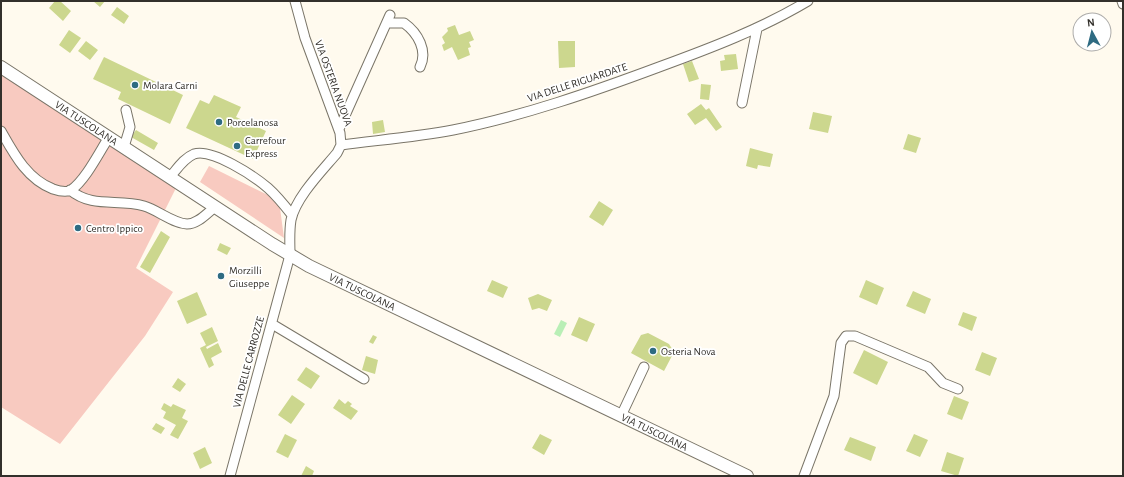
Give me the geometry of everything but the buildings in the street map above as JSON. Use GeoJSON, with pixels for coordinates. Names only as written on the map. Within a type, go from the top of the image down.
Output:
{"type":"FeatureCollection","features":[{"type":"Feature","properties":{"kind":"main road","name":"VIA TUSCOLANA"},"geometry":{"type":"LineString","coordinates":[[1,67],[290,255],[358,290],[747,476]]}},
{"type":"Feature","properties":{"kind":"street","name":"VIA OSTERIA NUOVA"},"geometry":{"type":"LineString","coordinates":[[295,1],[305,38],[339,130],[341,145]]}},
{"type":"Feature","properties":{"kind":"street","name":"VIA DELLE RIGUARDATE"},"geometry":{"type":"LineString","coordinates":[[341,145],[440,132],[517,114],[607,86],[719,45],[757,29],[808,1]]}},
{"type":"Feature","properties":{"kind":"street"},"geometry":{"type":"LineString","coordinates":[[339,130],[389,19],[404,23],[412,31],[424,51],[424,56],[420,67]]}},
{"type":"Feature","properties":{"kind":"street"},"geometry":{"type":"LineString","coordinates":[[742,104],[757,29]]}},
{"type":"Feature","properties":{"kind":"street"},"geometry":{"type":"LineString","coordinates":[[124,147],[130,127],[126,110]]}},
{"type":"Feature","properties":{"kind":"street"},"geometry":{"type":"LineString","coordinates":[[1,131],[19,161],[35,178],[52,188],[62,191],[70,190],[82,178],[108,137]]}},
{"type":"Feature","properties":{"kind":"street"},"geometry":{"type":"LineString","coordinates":[[290,255],[290,228],[292,215],[301,199],[337,154],[341,145]]}},
{"type":"Feature","properties":{"kind":"street"},"geometry":{"type":"LineString","coordinates":[[170,177],[190,156],[200,153],[207,153],[226,161],[257,179],[274,193],[292,215]]}},
{"type":"Feature","properties":{"kind":"street"},"geometry":{"type":"LineString","coordinates":[[70,190],[88,201],[124,202],[145,206],[179,222],[187,224],[195,222],[215,207]]}},
{"type":"Feature","properties":{"kind":"street","name":"VIA DELLE CARROZZE"},"geometry":{"type":"LineString","coordinates":[[230,476],[290,255]]}},
{"type":"Feature","properties":{"kind":"street"},"geometry":{"type":"LineString","coordinates":[[272,324],[364,379]]}},
{"type":"Feature","properties":{"kind":"street"},"geometry":{"type":"LineString","coordinates":[[804,476],[832,403],[841,343],[846,336],[855,336],[928,367],[943,382],[958,389]]}},
{"type":"Feature","properties":{"kind":"street"},"geometry":{"type":"LineString","coordinates":[[621,416],[644,367]]}},
{"type":"Feature","properties":{"kind":"shaded area","name":"Centro Ippico"},"geometry":{"type":"Polygon","coordinates":[[[1,74],[176,188],[136,268],[173,292],[145,336],[60,444],[1,407],[1,74]]]}},
{"type":"Feature","properties":{"kind":"shaded area"},"geometry":{"type":"Polygon","coordinates":[[[209,166],[272,197],[280,208],[284,238],[200,182],[209,166]]]}},
{"type":"Feature","properties":{"kind":"shaded area"},"geometry":{"type":"Polygon","coordinates":[[[561,320],[567,323],[560,337],[554,334],[561,320]]]}},
{"type":"Feature","properties":{"kind":"place","name":"Molara Carni"},"geometry":{"type":"Point","coordinates":[135,85]}},
{"type":"Feature","properties":{"kind":"place","name":"Porcelanosa"},"geometry":{"type":"Point","coordinates":[219,122]}},
{"type":"Feature","properties":{"kind":"place","name":"Carrefour Express"},"geometry":{"type":"Point","coordinates":[237,146]}},
{"type":"Feature","properties":{"kind":"place","name":"Centro Ippico"},"geometry":{"type":"Point","coordinates":[78,228]}},
{"type":"Feature","properties":{"kind":"place","name":"Morzilli Giuseppe"},"geometry":{"type":"Point","coordinates":[221,276]}},
{"type":"Feature","properties":{"kind":"place","name":"Osteria Nova"},"geometry":{"type":"Point","coordinates":[653,351]}}]}
